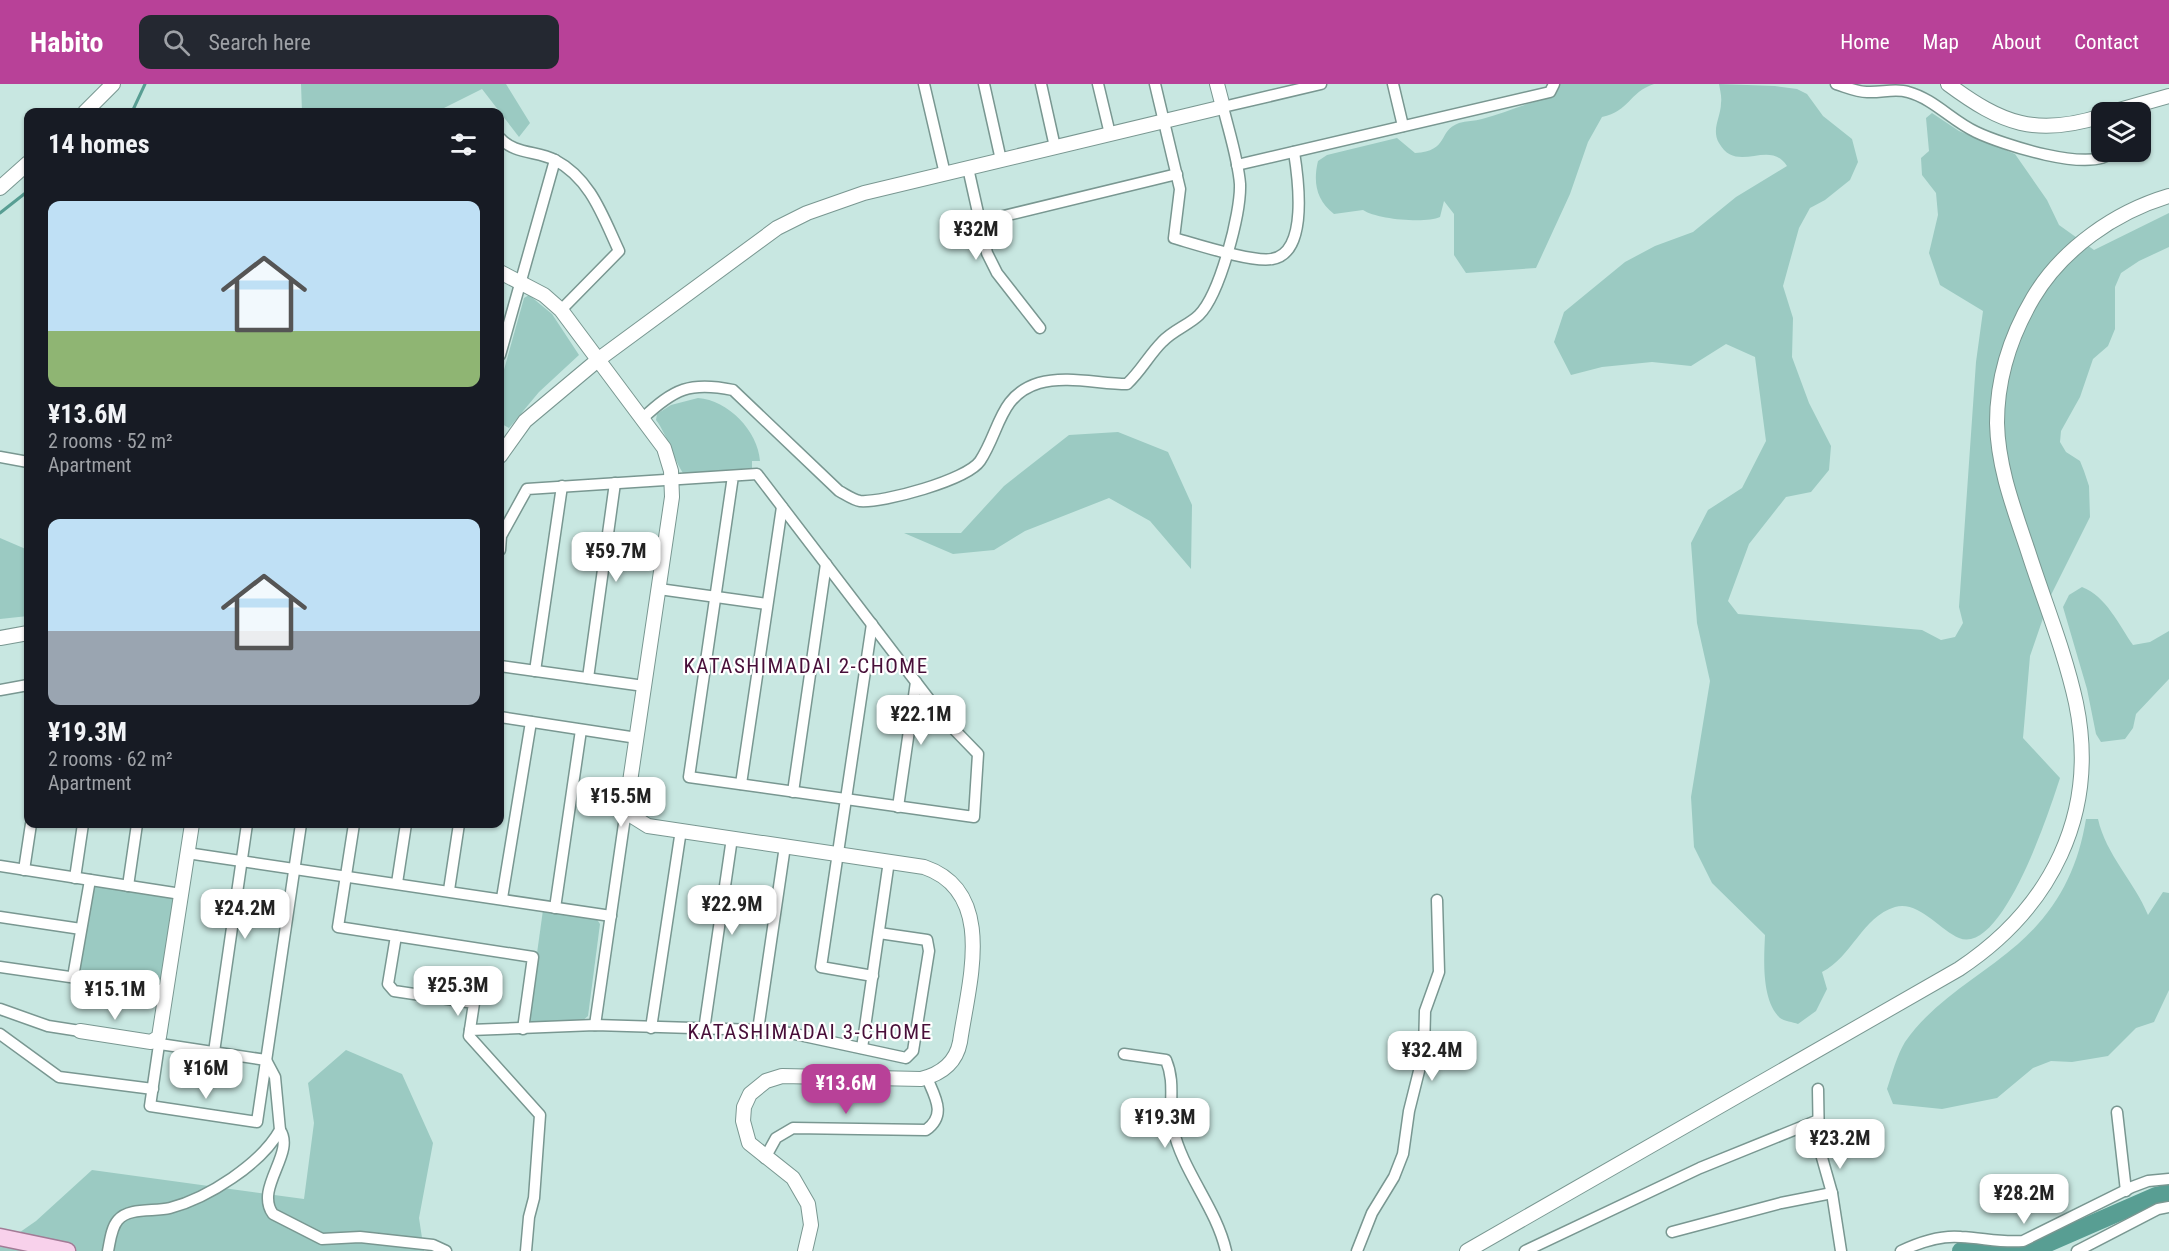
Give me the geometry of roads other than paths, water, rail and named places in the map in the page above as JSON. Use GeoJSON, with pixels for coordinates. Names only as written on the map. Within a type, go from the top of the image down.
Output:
{"type":"FeatureCollection","features":[{"type":"Feature","properties":{"kind":"main road"},"geometry":{"type":"LineString","coordinates":[[0,1239],[37,1251]]}},
{"type":"Feature","properties":{"kind":"main road"},"geometry":{"type":"LineString","coordinates":[[0,1239],[67,1251]]}},
{"type":"Feature","properties":{"kind":"street"},"geometry":{"type":"LineString","coordinates":[[89,108],[113,84]]}},
{"type":"Feature","properties":{"kind":"street"},"geometry":{"type":"LineString","coordinates":[[925,84],[945,174]]}},
{"type":"Feature","properties":{"kind":"street"},"geometry":{"type":"LineString","coordinates":[[984,84],[1001,160]]}},
{"type":"Feature","properties":{"kind":"street"},"geometry":{"type":"LineString","coordinates":[[1041,84],[1055,147]]}},
{"type":"Feature","properties":{"kind":"street"},"geometry":{"type":"LineString","coordinates":[[1098,84],[1110,134]]}},
{"type":"Feature","properties":{"kind":"street"},"geometry":{"type":"LineString","coordinates":[[1155,84],[1180,189],[1174,238],[1271,260],[1282,256],[1291,246],[1300,203],[1300,184],[1294,152]]}},
{"type":"Feature","properties":{"kind":"street"},"geometry":{"type":"LineString","coordinates":[[643,418],[663,399],[687,386],[711,385],[733,390],[839,491],[858,501],[877,500],[952,479],[971,470],[980,460],[1011,399],[1040,383],[1075,381],[1127,384],[1142,370],[1155,350],[1173,330],[1200,315],[1217,286],[1228,252],[1239,198],[1237,165],[1217,84]]}},
{"type":"Feature","properties":{"kind":"street"},"geometry":{"type":"LineString","coordinates":[[504,450],[525,421],[599,359],[777,228],[836,201],[1223,107],[1280,89],[1321,84]]}},
{"type":"Feature","properties":{"kind":"street"},"geometry":{"type":"LineString","coordinates":[[1393,84],[1403,126]]}},
{"type":"Feature","properties":{"kind":"street"},"geometry":{"type":"LineString","coordinates":[[1237,165],[1550,92],[1554,84]]}},
{"type":"Feature","properties":{"kind":"street"},"geometry":{"type":"LineString","coordinates":[[1836,84],[1864,93],[1897,90],[1911,92],[1932,103],[1975,132],[2021,148],[2091,161]]}},
{"type":"Feature","properties":{"kind":"street"},"geometry":{"type":"LineString","coordinates":[[1948,84],[1996,116],[2024,126],[2055,127],[2091,119]]}},
{"type":"Feature","properties":{"kind":"street"},"geometry":{"type":"LineString","coordinates":[[2148,102],[2169,96]]}},
{"type":"Feature","properties":{"kind":"street"},"geometry":{"type":"LineString","coordinates":[[504,145],[555,160],[591,190],[619,251],[561,310]]}},
{"type":"Feature","properties":{"kind":"street"},"geometry":{"type":"LineString","coordinates":[[504,341],[555,160]]}},
{"type":"Feature","properties":{"kind":"street"},"geometry":{"type":"LineString","coordinates":[[0,188],[24,167]]}},
{"type":"Feature","properties":{"kind":"street"},"geometry":{"type":"LineString","coordinates":[[968,168],[987,253],[997,273],[1040,328]]}},
{"type":"Feature","properties":{"kind":"street"},"geometry":{"type":"LineString","coordinates":[[979,222],[1177,174]]}},
{"type":"Feature","properties":{"kind":"street"},"geometry":{"type":"LineString","coordinates":[[1467,1251],[1967,963],[2002,936],[2021,917],[2050,876],[2066,845],[2077,805],[2081,767],[2080,734],[2068,674],[2004,477],[1998,442],[1998,404],[2006,357],[2037,291],[2069,254],[2104,227],[2135,209],[2169,196]]}},
{"type":"Feature","properties":{"kind":"street"},"geometry":{"type":"LineString","coordinates":[[2104,227],[2169,204]]}},
{"type":"Feature","properties":{"kind":"street"},"geometry":{"type":"LineString","coordinates":[[504,274],[544,295],[561,310],[664,448],[672,480],[672,497],[595,1025]]}},
{"type":"Feature","properties":{"kind":"street"},"geometry":{"type":"LineString","coordinates":[[0,457],[24,461]]}},
{"type":"Feature","properties":{"kind":"street"},"geometry":{"type":"LineString","coordinates":[[504,531],[527,489],[757,474],[945,720],[978,754],[974,817],[689,777],[733,476]]}},
{"type":"Feature","properties":{"kind":"street"},"geometry":{"type":"LineString","coordinates":[[588,678],[615,483]]}},
{"type":"Feature","properties":{"kind":"street"},"geometry":{"type":"LineString","coordinates":[[535,671],[562,486]]}},
{"type":"Feature","properties":{"kind":"street"},"geometry":{"type":"LineString","coordinates":[[741,784],[782,507]]}},
{"type":"Feature","properties":{"kind":"street"},"geometry":{"type":"LineString","coordinates":[[793,792],[826,564]]}},
{"type":"Feature","properties":{"kind":"street"},"geometry":{"type":"LineString","coordinates":[[659,589],[767,604]]}},
{"type":"Feature","properties":{"kind":"street"},"geometry":{"type":"LineString","coordinates":[[872,624],[821,967],[873,976]]}},
{"type":"Feature","properties":{"kind":"street"},"geometry":{"type":"LineString","coordinates":[[0,638],[24,634]]}},
{"type":"Feature","properties":{"kind":"street"},"geometry":{"type":"LineString","coordinates":[[504,667],[644,686]]}},
{"type":"Feature","properties":{"kind":"street"},"geometry":{"type":"LineString","coordinates":[[898,807],[916,682]]}},
{"type":"Feature","properties":{"kind":"street"},"geometry":{"type":"LineString","coordinates":[[0,690],[24,686]]}},
{"type":"Feature","properties":{"kind":"street"},"geometry":{"type":"LineString","coordinates":[[504,718],[637,738]]}},
{"type":"Feature","properties":{"kind":"street"},"geometry":{"type":"LineString","coordinates":[[502,898],[531,722]]}},
{"type":"Feature","properties":{"kind":"street"},"geometry":{"type":"LineString","coordinates":[[555,908],[581,730]]}},
{"type":"Feature","properties":{"kind":"street"},"geometry":{"type":"LineString","coordinates":[[627,802],[630,814],[640,823],[924,867],[945,878],[961,895],[973,924],[974,939],[959,1047],[948,1066],[927,1078],[782,1076],[766,1081],[753,1090],[747,1100],[743,1121],[749,1143],[793,1179],[806,1198],[811,1225],[806,1251]]}},
{"type":"Feature","properties":{"kind":"street"},"geometry":{"type":"LineString","coordinates":[[24,870],[29,828]]}},
{"type":"Feature","properties":{"kind":"street"},"geometry":{"type":"LineString","coordinates":[[75,878],[82,828]]}},
{"type":"Feature","properties":{"kind":"street"},"geometry":{"type":"LineString","coordinates":[[128,886],[136,828]]}},
{"type":"Feature","properties":{"kind":"street"},"geometry":{"type":"LineString","coordinates":[[191,828],[150,1106],[257,1122],[300,828]]}},
{"type":"Feature","properties":{"kind":"street"},"geometry":{"type":"LineString","coordinates":[[214,1052],[246,828]]}},
{"type":"Feature","properties":{"kind":"street"},"geometry":{"type":"LineString","coordinates":[[353,828],[338,927],[533,957],[523,1029]]}},
{"type":"Feature","properties":{"kind":"street"},"geometry":{"type":"LineString","coordinates":[[397,883],[405,828]]}},
{"type":"Feature","properties":{"kind":"street"},"geometry":{"type":"LineString","coordinates":[[449,890],[458,828]]}},
{"type":"Feature","properties":{"kind":"street"},"geometry":{"type":"LineString","coordinates":[[651,1028],[681,830]]}},
{"type":"Feature","properties":{"kind":"street"},"geometry":{"type":"LineString","coordinates":[[704,1030],[732,838]]}},
{"type":"Feature","properties":{"kind":"street"},"geometry":{"type":"LineString","coordinates":[[758,1030],[785,846]]}},
{"type":"Feature","properties":{"kind":"street"},"geometry":{"type":"LineString","coordinates":[[188,853],[449,890],[611,916]]}},
{"type":"Feature","properties":{"kind":"street"},"geometry":{"type":"LineString","coordinates":[[862,1048],[889,861]]}},
{"type":"Feature","properties":{"kind":"street"},"geometry":{"type":"LineString","coordinates":[[0,867],[182,894]]}},
{"type":"Feature","properties":{"kind":"street"},"geometry":{"type":"LineString","coordinates":[[73,978],[90,880]]}},
{"type":"Feature","properties":{"kind":"street"},"geometry":{"type":"LineString","coordinates":[[1357,1251],[1372,1213],[1394,1177],[1403,1154],[1409,1111],[1424,1051],[1425,1011],[1439,972],[1437,900]]}},
{"type":"Feature","properties":{"kind":"street"},"geometry":{"type":"LineString","coordinates":[[0,917],[81,929]]}},
{"type":"Feature","properties":{"kind":"street"},"geometry":{"type":"LineString","coordinates":[[470,1030],[595,1025],[758,1030],[790,1033],[906,1058],[913,1051],[929,951],[927,940],[879,933]]}},
{"type":"Feature","properties":{"kind":"street"},"geometry":{"type":"LineString","coordinates":[[396,936],[388,984],[394,991],[474,1003],[469,1036],[540,1115],[534,1198],[529,1217],[526,1251]]}},
{"type":"Feature","properties":{"kind":"street"},"geometry":{"type":"LineString","coordinates":[[0,967],[167,991]]}},
{"type":"Feature","properties":{"kind":"street"},"geometry":{"type":"LineString","coordinates":[[0,1009],[48,1026],[151,1042],[159,1038],[162,1028]]}},
{"type":"Feature","properties":{"kind":"street"},"geometry":{"type":"LineString","coordinates":[[0,1034],[59,1077],[153,1089]]}},
{"type":"Feature","properties":{"kind":"street"},"geometry":{"type":"LineString","coordinates":[[160,1044],[266,1060]]}},
{"type":"Feature","properties":{"kind":"street"},"geometry":{"type":"LineString","coordinates":[[1124,1054],[1166,1060],[1173,1083],[1170,1098],[1173,1128],[1219,1226],[1226,1251]]}},
{"type":"Feature","properties":{"kind":"street"},"geometry":{"type":"LineString","coordinates":[[266,1060],[275,1077],[280,1130],[284,1134],[282,1149],[267,1194],[267,1207],[273,1214],[322,1239],[360,1237],[433,1245],[446,1251]]}},
{"type":"Feature","properties":{"kind":"street"},"geometry":{"type":"LineString","coordinates":[[765,1158],[776,1138],[793,1128],[926,1130],[937,1118],[939,1112],[927,1078]]}},
{"type":"Feature","properties":{"kind":"street"},"geometry":{"type":"LineString","coordinates":[[1818,1089],[1816,1121],[1819,1147],[1832,1193],[1840,1251]]}},
{"type":"Feature","properties":{"kind":"street"},"geometry":{"type":"LineString","coordinates":[[2117,1112],[2126,1191]]}},
{"type":"Feature","properties":{"kind":"street"},"geometry":{"type":"LineString","coordinates":[[1525,1251],[1700,1168],[1816,1121]]}},
{"type":"Feature","properties":{"kind":"street"},"geometry":{"type":"LineString","coordinates":[[108,1251],[117,1221],[126,1214],[169,1209],[194,1200],[237,1174],[262,1154],[280,1130]]}},
{"type":"Feature","properties":{"kind":"street"},"geometry":{"type":"LineString","coordinates":[[1902,1251],[1944,1237],[2004,1243],[2023,1241],[2148,1181],[2169,1179]]}},
{"type":"Feature","properties":{"kind":"street"},"geometry":{"type":"LineString","coordinates":[[1672,1232],[1781,1203],[1832,1193]]}},
{"type":"Feature","properties":{"kind":"street"},"geometry":{"type":"LineString","coordinates":[[2077,1251],[2157,1209],[2169,1207]]}},
{"type":"Feature","properties":{"kind":"waterway"},"geometry":{"type":"LineString","coordinates":[[134,108],[145,84]]}},
{"type":"Feature","properties":{"kind":"waterway"},"geometry":{"type":"LineString","coordinates":[[0,213],[24,194]]}},
{"type":"Feature","properties":{"kind":"waterway"},"geometry":{"type":"LineString","coordinates":[[1961,1251],[2032,1250],[2156,1196],[2169,1193]]}},
{"type":"Feature","properties":{"kind":"district","name":"KATASHIMADAI 2-CHOME"},"geometry":{"type":"Point","coordinates":[806,666]}},
{"type":"Feature","properties":{"kind":"district","name":"KATASHIMADAI 3-CHOME"},"geometry":{"type":"Point","coordinates":[810,1032]}}]}
